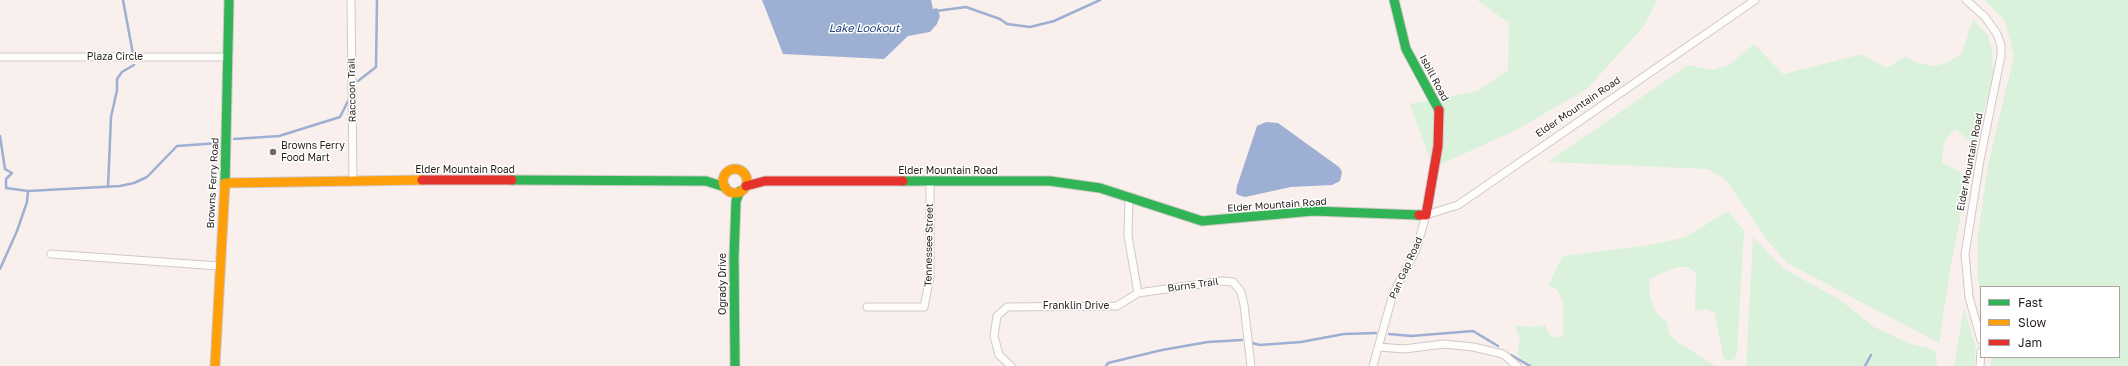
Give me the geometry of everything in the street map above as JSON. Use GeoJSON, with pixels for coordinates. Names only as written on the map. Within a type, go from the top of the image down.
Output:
{"type":"FeatureCollection","features":[{"type":"Feature","properties":{"kind":"street","name":"Browns Ferry Road"},"geometry":{"type":"LineString","coordinates":[[215,366],[225,183],[229,57],[229,0]]}},
{"type":"Feature","properties":{"kind":"street","name":"Raccoon Trail"},"geometry":{"type":"LineString","coordinates":[[351,0],[353,180]]}},
{"type":"Feature","properties":{"kind":"street","name":"Isbill Road"},"geometry":{"type":"LineString","coordinates":[[1394,0],[1406,49],[1440,112],[1438,146],[1426,215]]}},
{"type":"Feature","properties":{"kind":"street","name":"Elder Mountain Road"},"geometry":{"type":"LineString","coordinates":[[706,181],[737,169],[745,175],[765,181],[1050,181],[1100,188],[1129,196],[1202,221],[1313,212],[1426,215],[1458,204],[1755,0]]}},
{"type":"Feature","properties":{"kind":"street","name":"Elder Mountain Road"},"geometry":{"type":"LineString","coordinates":[[1966,0],[1985,17],[1997,34],[2001,44],[2001,56],[1980,160],[1965,254],[1969,297],[1980,336]]}},
{"type":"Feature","properties":{"kind":"street","name":"Plaza Circle"},"geometry":{"type":"LineString","coordinates":[[0,57],[229,57]]}},
{"type":"Feature","properties":{"kind":"street"},"geometry":{"type":"LineString","coordinates":[[727,173],[724,180],[736,201]]}},
{"type":"Feature","properties":{"kind":"street"},"geometry":{"type":"LineString","coordinates":[[743,189],[745,175]]}},
{"type":"Feature","properties":{"kind":"street","name":"Elder Mountain Road"},"geometry":{"type":"LineString","coordinates":[[225,183],[353,180],[706,181],[728,189],[743,189],[765,181]]}},
{"type":"Feature","properties":{"kind":"street","name":"Tennessee Street"},"geometry":{"type":"LineString","coordinates":[[867,307],[924,307],[930,277],[930,182]]}},
{"type":"Feature","properties":{"kind":"street","name":"Ogrady Drive"},"geometry":{"type":"LineString","coordinates":[[734,366],[734,257],[736,201],[743,189]]}},
{"type":"Feature","properties":{"kind":"street"},"geometry":{"type":"LineString","coordinates":[[1129,196],[1128,236],[1138,293]]}},
{"type":"Feature","properties":{"kind":"street","name":"Pan Gap Road"},"geometry":{"type":"LineString","coordinates":[[1373,366],[1393,294],[1416,250],[1426,215]]}},
{"type":"Feature","properties":{"kind":"street"},"geometry":{"type":"LineString","coordinates":[[51,254],[220,266]]}},
{"type":"Feature","properties":{"kind":"street","name":"Burns Trail"},"geometry":{"type":"LineString","coordinates":[[1138,293],[1222,281],[1233,282],[1241,292],[1244,305],[1251,366]]}},
{"type":"Feature","properties":{"kind":"street","name":"Franklin Drive"},"geometry":{"type":"LineString","coordinates":[[1011,366],[999,355],[994,336],[997,316],[1007,307],[1116,306],[1138,293]]}},
{"type":"Feature","properties":{"kind":"street"},"geometry":{"type":"LineString","coordinates":[[1379,347],[1404,349],[1444,344],[1473,346],[1502,354],[1517,366]]}},
{"type":"Feature","properties":{"kind":"green space"},"geometry":{"type":"Polygon","coordinates":[[[1477,0],[1657,0],[1644,26],[1587,89],[1516,130],[1433,168],[1410,104],[1477,91],[1508,70],[1509,23],[1477,0]]]}},
{"type":"Feature","properties":{"kind":"green space"},"geometry":{"type":"Polygon","coordinates":[[[1985,0],[2128,0],[2128,366],[1991,366],[1991,358],[2120,358],[2120,286],[1980,286],[1980,289],[1978,279],[1978,235],[1988,165],[2014,56],[2005,21],[1985,0]]]}},
{"type":"Feature","properties":{"kind":"green space"},"geometry":{"type":"Polygon","coordinates":[[[1973,19],[1988,36],[1992,50],[1993,76],[1975,145],[1955,129],[1944,142],[1942,162],[1968,177],[1951,265],[1939,343],[1787,263],[1768,241],[1726,180],[1708,169],[1548,162],[1688,65],[1712,70],[1729,65],[1754,44],[1783,74],[1862,54],[1886,68],[1905,57],[1919,63],[1934,66],[1946,63],[1962,53],[1973,19]]]}},
{"type":"Feature","properties":{"kind":"green space"},"geometry":{"type":"Polygon","coordinates":[[[1728,211],[1744,231],[1737,353],[1735,359],[1728,361],[1724,359],[1714,312],[1705,309],[1695,311],[1696,273],[1688,267],[1677,267],[1649,279],[1650,296],[1656,313],[1667,322],[1669,334],[1677,342],[1716,366],[1528,366],[1517,354],[1520,339],[1515,325],[1531,327],[1545,325],[1549,334],[1556,338],[1563,336],[1563,302],[1557,290],[1548,285],[1563,256],[1649,245],[1686,237],[1728,211]]]}},
{"type":"Feature","properties":{"kind":"green space"},"geometry":{"type":"Polygon","coordinates":[[[1753,237],[1784,269],[1839,299],[1874,327],[1911,344],[1929,348],[1936,352],[1937,366],[1746,366],[1753,237]]]}},
{"type":"Feature","properties":{"kind":"green space"},"geometry":{"type":"Polygon","coordinates":[[[1964,308],[1976,348],[1974,366],[1954,366],[1964,308]]]}},
{"type":"Feature","properties":{"kind":"water","name":"Lake Lookout"},"geometry":{"type":"Polygon","coordinates":[[[762,0],[931,0],[933,9],[937,8],[940,16],[937,24],[930,32],[908,36],[884,59],[783,54],[762,0]]]}},
{"type":"Feature","properties":{"kind":"water"},"geometry":{"type":"Polygon","coordinates":[[[1266,122],[1278,123],[1339,167],[1342,172],[1340,181],[1332,185],[1291,187],[1245,197],[1238,195],[1236,193],[1237,186],[1257,126],[1266,122]]]}},
{"type":"Feature","properties":{"kind":"waterway"},"geometry":{"type":"LineString","coordinates":[[123,0],[133,54]]}},
{"type":"Feature","properties":{"kind":"waterway"},"geometry":{"type":"LineString","coordinates":[[358,81],[376,67],[377,0]]}},
{"type":"Feature","properties":{"kind":"waterway"},"geometry":{"type":"LineString","coordinates":[[936,11],[966,7],[1000,19],[1007,24],[1030,27],[1054,21],[1100,0]]}},
{"type":"Feature","properties":{"kind":"waterway"},"geometry":{"type":"LineString","coordinates":[[108,187],[111,117],[117,90],[117,79],[122,72],[134,65]]}},
{"type":"Feature","properties":{"kind":"waterway"},"geometry":{"type":"LineString","coordinates":[[234,139],[279,136],[340,117],[348,101]]}},
{"type":"Feature","properties":{"kind":"waterway"},"geometry":{"type":"LineString","coordinates":[[0,136],[5,169],[12,173],[6,179],[6,188],[28,191],[120,186],[134,183],[147,177],[177,146],[219,143]]}},
{"type":"Feature","properties":{"kind":"waterway"},"geometry":{"type":"LineString","coordinates":[[0,269],[17,231],[27,202],[28,191]]}},
{"type":"Feature","properties":{"kind":"waterway"},"geometry":{"type":"LineString","coordinates":[[1389,334],[1411,336],[1473,331],[1498,346]]}},
{"type":"Feature","properties":{"kind":"waterway"},"geometry":{"type":"LineString","coordinates":[[1252,343],[1260,345],[1301,342],[1344,334],[1376,333]]}},
{"type":"Feature","properties":{"kind":"waterway"},"geometry":{"type":"LineString","coordinates":[[1106,366],[1108,363],[1162,350],[1208,342],[1242,340]]}},
{"type":"Feature","properties":{"kind":"waterway"},"geometry":{"type":"LineString","coordinates":[[1511,355],[1530,366]]}},
{"type":"Feature","properties":{"kind":"waterway"},"geometry":{"type":"LineString","coordinates":[[1865,366],[1871,355]]}},
{"type":"Feature","properties":{"kind":"traffic: fast"},"geometry":{"type":"LineString","coordinates":[[225,184],[229,0]]}},
{"type":"Feature","properties":{"kind":"traffic: fast"},"geometry":{"type":"LineString","coordinates":[[1394,0],[1406,49],[1439,110]]}},
{"type":"Feature","properties":{"kind":"traffic: fast"},"geometry":{"type":"LineString","coordinates":[[512,180],[706,181],[725,187]]}},
{"type":"Feature","properties":{"kind":"traffic: fast"},"geometry":{"type":"LineString","coordinates":[[903,181],[1050,181],[1100,188],[1202,221],[1313,211],[1419,215]]}},
{"type":"Feature","properties":{"kind":"traffic: fast"},"geometry":{"type":"LineString","coordinates":[[735,366],[734,257],[736,201],[740,191]]}},
{"type":"Feature","properties":{"kind":"traffic: slow"},"geometry":{"type":"LineString","coordinates":[[735,169],[743,173],[747,181],[743,189],[735,193],[727,189],[723,181],[727,173],[735,169]]}},
{"type":"Feature","properties":{"kind":"traffic: slow"},"geometry":{"type":"LineString","coordinates":[[225,183],[422,180]]}},
{"type":"Feature","properties":{"kind":"traffic: slow"},"geometry":{"type":"LineString","coordinates":[[215,366],[225,184]]}},
{"type":"Feature","properties":{"kind":"traffic: jam"},"geometry":{"type":"LineString","coordinates":[[1419,215],[1426,215],[1438,146],[1439,110]]}},
{"type":"Feature","properties":{"kind":"traffic: jam"},"geometry":{"type":"LineString","coordinates":[[422,180],[512,180]]}},
{"type":"Feature","properties":{"kind":"traffic: jam"},"geometry":{"type":"LineString","coordinates":[[746,186],[765,181],[903,181]]}},
{"type":"Feature","properties":{"kind":"place","name":"Browns Ferry Food Mart"},"geometry":{"type":"Point","coordinates":[273,152]}}]}
